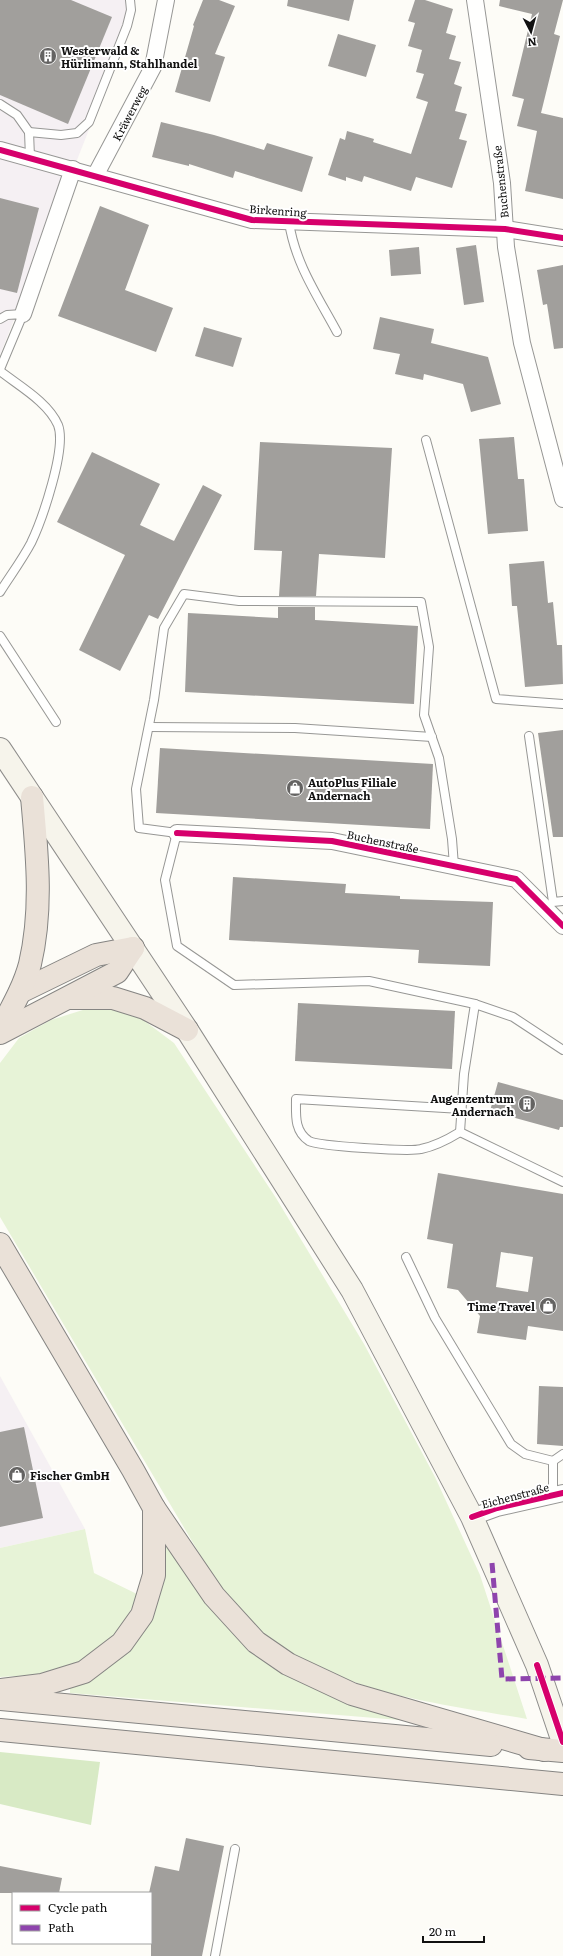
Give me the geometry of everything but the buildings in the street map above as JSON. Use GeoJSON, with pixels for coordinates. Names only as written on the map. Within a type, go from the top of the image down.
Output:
{"type":"FeatureCollection","features":[{"type":"Feature","properties":{"kind":"highway"},"geometry":{"type":"LineString","coordinates":[[0,1032],[20,992],[30,964],[39,879],[32,797]]}},
{"type":"Feature","properties":{"kind":"highway"},"geometry":{"type":"LineString","coordinates":[[20,992],[96,955],[133,948]]}},
{"type":"Feature","properties":{"kind":"highway"},"geometry":{"type":"LineString","coordinates":[[0,1032],[70,998],[117,972],[133,948]]}},
{"type":"Feature","properties":{"kind":"highway"},"geometry":{"type":"LineString","coordinates":[[70,998],[113,998],[145,1008],[187,1030]]}},
{"type":"Feature","properties":{"kind":"highway"},"geometry":{"type":"LineString","coordinates":[[0,1244],[154,1508],[214,1596],[256,1642],[288,1664],[352,1694],[557,1748]]}},
{"type":"Feature","properties":{"kind":"highway"},"geometry":{"type":"LineString","coordinates":[[0,1690],[42,1685],[84,1672],[122,1643],[142,1614],[154,1575],[154,1508]]}},
{"type":"Feature","properties":{"kind":"highway"},"geometry":{"type":"LineString","coordinates":[[0,1700],[557,1748]]}},
{"type":"Feature","properties":{"kind":"highway"},"geometry":{"type":"LineString","coordinates":[[0,1730],[563,1784]]}},
{"type":"Feature","properties":{"kind":"main road"},"geometry":{"type":"LineString","coordinates":[[0,749],[187,1030],[352,1290],[472,1517],[537,1665],[557,1748]]}},
{"type":"Feature","properties":{"kind":"street","name":"Kräwerweg"},"geometry":{"type":"LineString","coordinates":[[95,176],[153,67],[166,0]]}},
{"type":"Feature","properties":{"kind":"street","name":"Buchenstraße"},"geometry":{"type":"LineString","coordinates":[[475,0],[502,183],[506,247],[522,343],[557,455],[563,499]]}},
{"type":"Feature","properties":{"kind":"street","name":"Birkenring"},"geometry":{"type":"LineString","coordinates":[[0,150],[30,157],[252,220],[505,229],[563,238]]}},
{"type":"Feature","properties":{"kind":"street"},"geometry":{"type":"LineString","coordinates":[[23,314],[73,169]]}},
{"type":"Feature","properties":{"kind":"street","name":"Buchenstraße"},"geometry":{"type":"LineString","coordinates":[[177,833],[332,841],[516,879],[563,926]]}},
{"type":"Feature","properties":{"kind":"street","name":"Eichenstraße"},"geometry":{"type":"LineString","coordinates":[[472,1517],[497,1508],[558,1494]]}},
{"type":"Feature","properties":{"kind":"lane"},"geometry":{"type":"LineString","coordinates":[[29,132],[60,135],[77,133],[89,122],[127,26],[130,0]]}},
{"type":"Feature","properties":{"kind":"lane"},"geometry":{"type":"LineString","coordinates":[[0,104],[17,114],[29,132],[30,157]]}},
{"type":"Feature","properties":{"kind":"lane"},"geometry":{"type":"LineString","coordinates":[[289,222],[292,244],[303,269],[337,332]]}},
{"type":"Feature","properties":{"kind":"lane"},"geometry":{"type":"LineString","coordinates":[[0,319],[7,315],[23,314],[0,370],[51,413],[58,426],[60,447],[49,496],[31,542],[0,592]]}},
{"type":"Feature","properties":{"kind":"lane"},"geometry":{"type":"LineString","coordinates":[[426,440],[496,699],[563,704]]}},
{"type":"Feature","properties":{"kind":"lane"},"geometry":{"type":"LineString","coordinates":[[454,866],[452,839],[440,766],[424,715],[429,647],[421,602],[239,601],[184,594],[164,628],[154,700],[136,789],[139,828],[177,833],[165,880],[177,946],[234,985],[369,981],[475,1004],[513,1017],[563,1050]]}},
{"type":"Feature","properties":{"kind":"lane"},"geometry":{"type":"LineString","coordinates":[[0,636],[56,722]]}},
{"type":"Feature","properties":{"kind":"lane"},"geometry":{"type":"LineString","coordinates":[[149,727],[295,728],[432,737]]}},
{"type":"Feature","properties":{"kind":"lane"},"geometry":{"type":"LineString","coordinates":[[529,736],[553,902],[563,901]]}},
{"type":"Feature","properties":{"kind":"lane"},"geometry":{"type":"LineString","coordinates":[[460,1132],[464,1074],[475,1004]]}},
{"type":"Feature","properties":{"kind":"lane"},"geometry":{"type":"LineString","coordinates":[[460,1132],[440,1144],[419,1150],[331,1145],[310,1142],[300,1132],[296,1119],[296,1099],[461,1109]]}},
{"type":"Feature","properties":{"kind":"lane"},"geometry":{"type":"LineString","coordinates":[[460,1132],[563,1182]]}},
{"type":"Feature","properties":{"kind":"lane"},"geometry":{"type":"LineString","coordinates":[[406,1257],[435,1318],[511,1444],[524,1454],[553,1461],[563,1454]]}},
{"type":"Feature","properties":{"kind":"lane"},"geometry":{"type":"LineString","coordinates":[[553,1461],[558,1494]]}},
{"type":"Feature","properties":{"kind":"lane"},"geometry":{"type":"LineString","coordinates":[[215,1956],[235,1849]]}},
{"type":"Feature","properties":{"kind":"shaded area"},"geometry":{"type":"Polygon","coordinates":[[[0,0],[134,0],[135,13],[0,355],[0,0]]]}},
{"type":"Feature","properties":{"kind":"shaded area"},"geometry":{"type":"Polygon","coordinates":[[[0,1376],[85,1529],[0,1548],[0,1376]]]}},
{"type":"Feature","properties":{"kind":"green space"},"geometry":{"type":"Polygon","coordinates":[[[86,1009],[115,1009],[142,1019],[174,1043],[276,1198],[364,1344],[435,1477],[480,1575],[527,1719],[455,1707],[385,1692],[351,1681],[318,1667],[286,1650],[251,1624],[218,1585],[0,1217],[0,1063],[19,1038],[51,1020],[86,1009]]]}},
{"type":"Feature","properties":{"kind":"green space"},"geometry":{"type":"Polygon","coordinates":[[[85,1529],[94,1573],[139,1595],[116,1636],[80,1662],[34,1675],[0,1677],[0,1548],[85,1529]]]}},
{"type":"Feature","properties":{"kind":"green space"},"geometry":{"type":"Polygon","coordinates":[[[172,1542],[250,1646],[399,1715],[399,1720],[70,1693],[70,1688],[90,1680],[130,1649],[164,1545],[172,1542]]]}},
{"type":"Feature","properties":{"kind":"green space"},"geometry":{"type":"Polygon","coordinates":[[[0,1752],[100,1762],[91,1825],[0,1804],[0,1752]]]}},
{"type":"Feature","properties":{"kind":"marked path"},"geometry":{"type":"LineString","coordinates":[[492,1563],[502,1679],[563,1678]]}},
{"type":"Feature","properties":{"kind":"cycle path"},"geometry":{"type":"LineString","coordinates":[[0,150],[252,220],[505,229],[563,238]]}},
{"type":"Feature","properties":{"kind":"cycle path"},"geometry":{"type":"LineString","coordinates":[[177,833],[332,841],[516,879],[563,926]]}},
{"type":"Feature","properties":{"kind":"cycle path"},"geometry":{"type":"LineString","coordinates":[[472,1517],[497,1508],[563,1493]]}},
{"type":"Feature","properties":{"kind":"cycle path"},"geometry":{"type":"LineString","coordinates":[[537,1665],[563,1742]]}},
{"type":"Feature","properties":{"kind":"place","name":"Westerwald & Hürlimann, Stahlhandel"},"geometry":{"type":"Point","coordinates":[48,56]}},
{"type":"Feature","properties":{"kind":"place","name":"AutoPlus Filiale Andernach"},"geometry":{"type":"Point","coordinates":[295,788]}},
{"type":"Feature","properties":{"kind":"place","name":"Augenzentrum Andernach"},"geometry":{"type":"Point","coordinates":[527,1104]}},
{"type":"Feature","properties":{"kind":"place","name":"Time Travel"},"geometry":{"type":"Point","coordinates":[548,1306]}},
{"type":"Feature","properties":{"kind":"place","name":"Fischer GmbH"},"geometry":{"type":"Point","coordinates":[17,1475]}}]}
